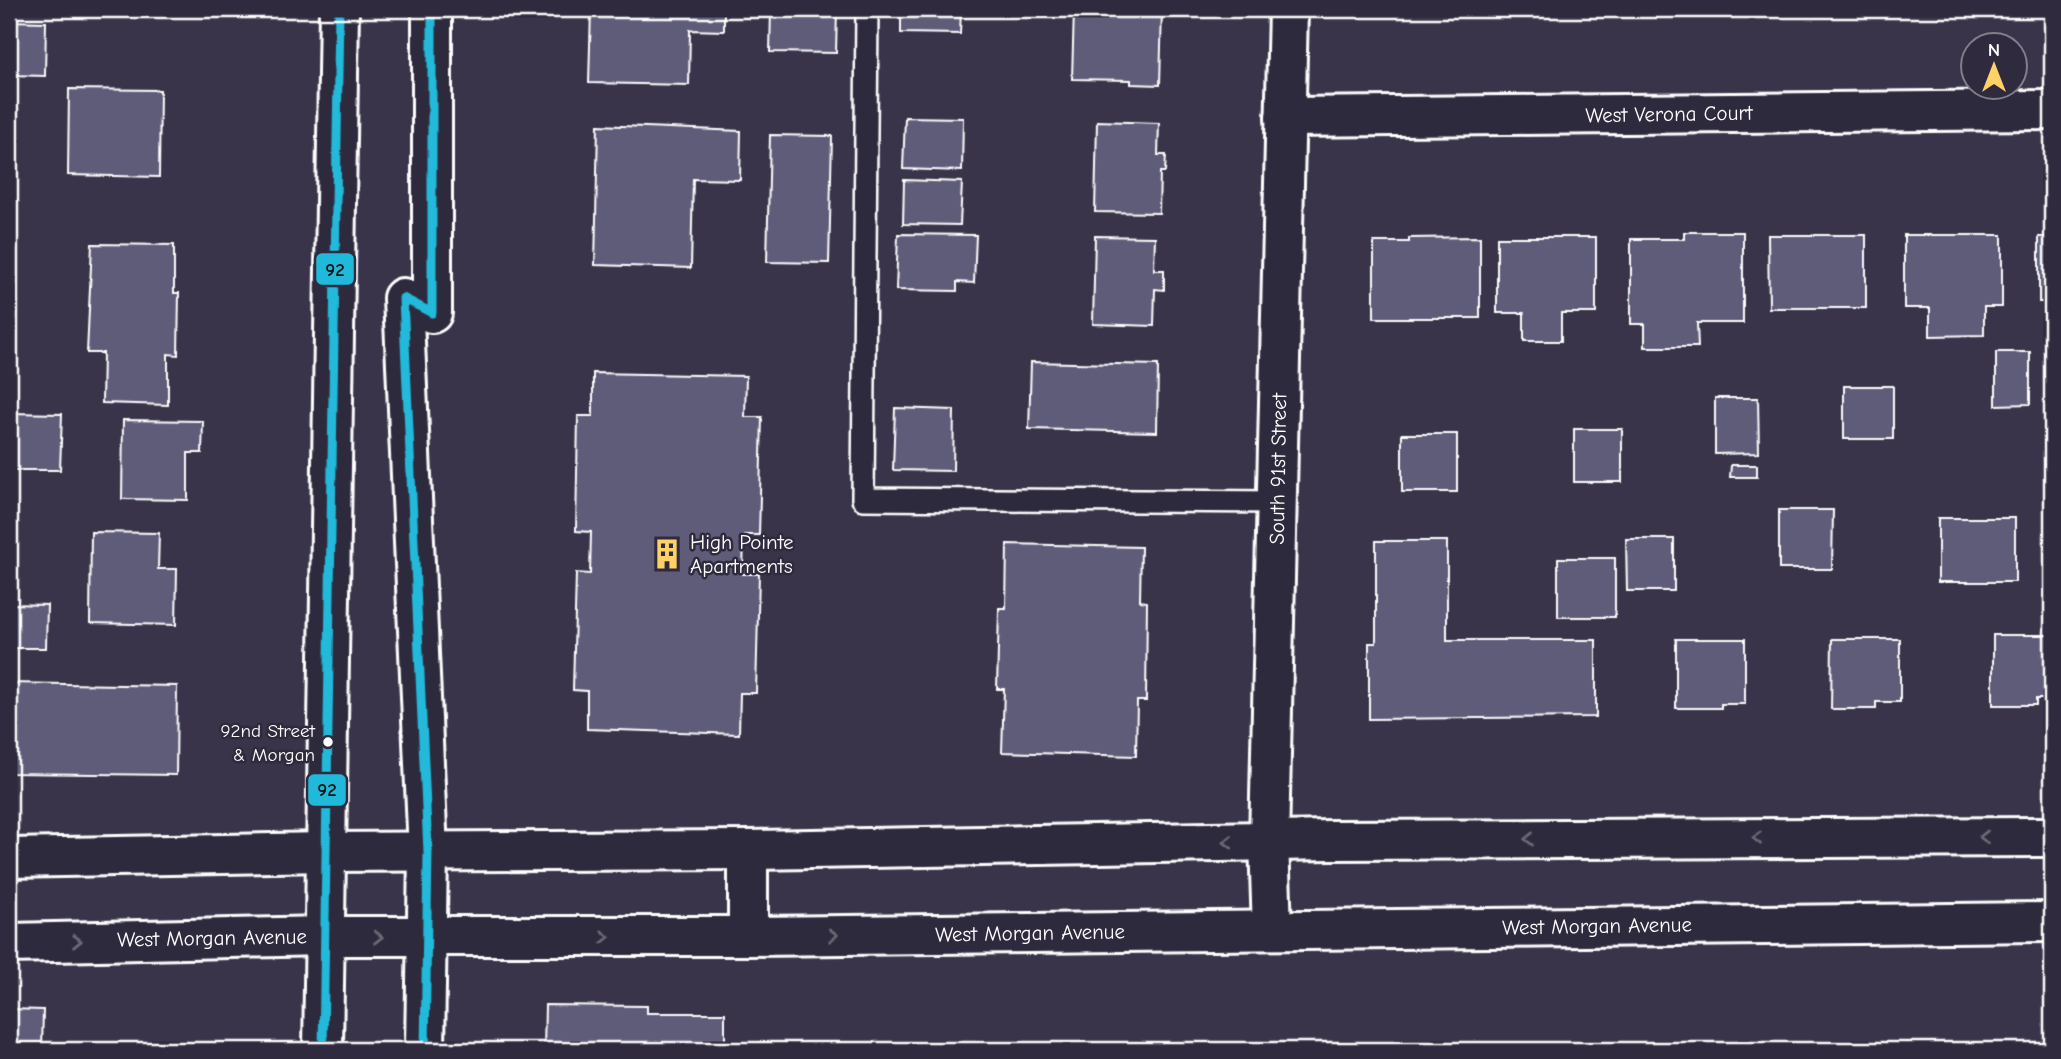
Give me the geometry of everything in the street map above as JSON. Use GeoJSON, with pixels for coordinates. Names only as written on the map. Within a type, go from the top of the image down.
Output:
{"type":"FeatureCollection","features":[{"type":"Feature","properties":{"kind":"street"},"geometry":{"type":"LineString","coordinates":[[323,1050],[339,9]]}},
{"type":"Feature","properties":{"kind":"street"},"geometry":{"type":"LineString","coordinates":[[425,1050],[429,852],[403,298],[432,313],[432,9]]}},
{"type":"Feature","properties":{"kind":"street","name":"South 91st Street"},"geometry":{"type":"LineString","coordinates":[[1272,930],[1269,841],[1287,9]]}},
{"type":"Feature","properties":{"kind":"street","name":"West Verona Court"},"geometry":{"type":"LineString","coordinates":[[1285,117],[2052,110]]}},
{"type":"Feature","properties":{"kind":"street"},"geometry":{"type":"LineString","coordinates":[[9,858],[1269,841],[2052,837]]}},
{"type":"Feature","properties":{"kind":"street"},"geometry":{"type":"LineString","coordinates":[[748,850],[748,936]]}},
{"type":"Feature","properties":{"kind":"street","name":"West Morgan Avenue"},"geometry":{"type":"LineString","coordinates":[[9,943],[325,936],[748,936],[2052,922]]}},
{"type":"Feature","properties":{"kind":"lane"},"geometry":{"type":"LineString","coordinates":[[867,9],[863,499],[1277,502]]}},
{"type":"Feature","properties":{"kind":"building"},"geometry":{"type":"Polygon","coordinates":[[[57,9],[136,9],[136,13],[57,12],[57,9]]]}},
{"type":"Feature","properties":{"kind":"building"},"geometry":{"type":"Polygon","coordinates":[[[591,9],[724,9],[724,31],[690,30],[689,85],[589,83],[591,9]]]}},
{"type":"Feature","properties":{"kind":"building"},"geometry":{"type":"Polygon","coordinates":[[[771,9],[837,9],[836,53],[770,52],[771,9]]]}},
{"type":"Feature","properties":{"kind":"building"},"geometry":{"type":"Polygon","coordinates":[[[901,9],[961,9],[960,34],[901,33],[901,9]]]}},
{"type":"Feature","properties":{"kind":"building"},"geometry":{"type":"Polygon","coordinates":[[[1074,9],[1162,9],[1160,85],[1131,84],[1131,80],[1072,79],[1074,9]]]}},
{"type":"Feature","properties":{"kind":"building"},"geometry":{"type":"Polygon","coordinates":[[[9,21],[46,22],[45,76],[9,75],[9,21]]]}},
{"type":"Feature","properties":{"kind":"building"},"geometry":{"type":"Polygon","coordinates":[[[69,89],[160,90],[159,177],[68,175],[69,89]]]}},
{"type":"Feature","properties":{"kind":"building"},"geometry":{"type":"Polygon","coordinates":[[[905,117],[963,118],[962,171],[903,169],[905,117]]]}},
{"type":"Feature","properties":{"kind":"building"},"geometry":{"type":"Polygon","coordinates":[[[1097,121],[1159,123],[1158,155],[1166,155],[1165,172],[1160,172],[1159,213],[1095,212],[1097,121]]]}},
{"type":"Feature","properties":{"kind":"building"},"geometry":{"type":"Polygon","coordinates":[[[598,125],[741,131],[740,180],[693,179],[691,268],[595,265],[598,125]]]}},
{"type":"Feature","properties":{"kind":"building"},"geometry":{"type":"Polygon","coordinates":[[[770,135],[832,136],[829,263],[767,262],[770,135]]]}},
{"type":"Feature","properties":{"kind":"building"},"geometry":{"type":"Polygon","coordinates":[[[904,180],[962,182],[960,225],[903,224],[904,180]]]}},
{"type":"Feature","properties":{"kind":"building"},"geometry":{"type":"Polygon","coordinates":[[[1684,232],[1743,232],[1743,323],[1697,323],[1698,347],[1645,347],[1645,324],[1631,324],[1631,239],[1684,239],[1684,232]]]}},
{"type":"Feature","properties":{"kind":"building"},"geometry":{"type":"Polygon","coordinates":[[[898,234],[976,235],[974,283],[957,282],[957,291],[896,290],[898,234]]]}},
{"type":"Feature","properties":{"kind":"building"},"geometry":{"type":"Polygon","coordinates":[[[1768,235],[1866,235],[1866,308],[1769,308],[1768,235]]]}},
{"type":"Feature","properties":{"kind":"building"},"geometry":{"type":"Polygon","coordinates":[[[1904,235],[2002,235],[2002,307],[1984,307],[1984,335],[1930,336],[1930,308],[1904,308],[1904,235]]]}},
{"type":"Feature","properties":{"kind":"building"},"geometry":{"type":"Polygon","coordinates":[[[1095,236],[1155,237],[1154,270],[1164,270],[1164,290],[1155,289],[1154,326],[1093,324],[1095,236]]]}},
{"type":"Feature","properties":{"kind":"building"},"geometry":{"type":"Polygon","coordinates":[[[1480,237],[1480,318],[1374,318],[1374,242],[1409,242],[1409,238],[1480,237]]]}},
{"type":"Feature","properties":{"kind":"building"},"geometry":{"type":"Polygon","coordinates":[[[1497,237],[1596,237],[1596,313],[1561,313],[1561,341],[1524,341],[1524,313],[1497,313],[1497,237]]]}},
{"type":"Feature","properties":{"kind":"building"},"geometry":{"type":"Polygon","coordinates":[[[2039,237],[2052,237],[2052,302],[2039,302],[2039,237]]]}},
{"type":"Feature","properties":{"kind":"building"},"geometry":{"type":"Polygon","coordinates":[[[92,244],[174,245],[174,293],[179,293],[178,355],[168,354],[168,405],[102,403],[103,353],[87,353],[92,244]]]}},
{"type":"Feature","properties":{"kind":"building"},"geometry":{"type":"Polygon","coordinates":[[[1996,352],[2030,352],[2030,404],[1996,405],[1996,352]]]}},
{"type":"Feature","properties":{"kind":"building"},"geometry":{"type":"Polygon","coordinates":[[[1031,362],[1158,365],[1157,432],[1029,429],[1031,362]]]}},
{"type":"Feature","properties":{"kind":"building","name":"High Pointe Apartments"},"geometry":{"type":"Polygon","coordinates":[[[593,373],[746,376],[745,417],[762,417],[759,535],[744,535],[743,574],[759,574],[756,693],[740,693],[739,734],[587,729],[587,691],[573,690],[576,573],[590,574],[591,532],[576,531],[578,416],[593,416],[593,373]]]}},
{"type":"Feature","properties":{"kind":"building"},"geometry":{"type":"Polygon","coordinates":[[[1844,386],[1893,386],[1893,439],[1844,439],[1844,386]]]}},
{"type":"Feature","properties":{"kind":"building"},"geometry":{"type":"Polygon","coordinates":[[[1715,398],[1758,398],[1759,453],[1715,454],[1715,398]]]}},
{"type":"Feature","properties":{"kind":"building"},"geometry":{"type":"Polygon","coordinates":[[[895,408],[954,410],[953,471],[893,470],[895,408]]]}},
{"type":"Feature","properties":{"kind":"building"},"geometry":{"type":"Polygon","coordinates":[[[9,413],[62,414],[60,470],[9,470],[9,413]]]}},
{"type":"Feature","properties":{"kind":"building"},"geometry":{"type":"Polygon","coordinates":[[[123,420],[203,421],[202,453],[188,453],[188,500],[122,499],[123,420]]]}},
{"type":"Feature","properties":{"kind":"building"},"geometry":{"type":"Polygon","coordinates":[[[1574,429],[1622,429],[1622,482],[1574,482],[1574,429]]]}},
{"type":"Feature","properties":{"kind":"building"},"geometry":{"type":"Polygon","coordinates":[[[1402,434],[1457,434],[1457,492],[1402,492],[1402,434]]]}},
{"type":"Feature","properties":{"kind":"building"},"geometry":{"type":"Polygon","coordinates":[[[1731,465],[1757,465],[1757,477],[1730,477],[1731,465]]]}},
{"type":"Feature","properties":{"kind":"building"},"geometry":{"type":"Polygon","coordinates":[[[1779,510],[1833,510],[1832,569],[1779,569],[1779,510]]]}},
{"type":"Feature","properties":{"kind":"building"},"geometry":{"type":"Polygon","coordinates":[[[1938,518],[2015,518],[2015,582],[1938,582],[1938,518]]]}},
{"type":"Feature","properties":{"kind":"building"},"geometry":{"type":"Polygon","coordinates":[[[91,532],[159,533],[158,569],[177,569],[176,625],[90,623],[91,532]]]}},
{"type":"Feature","properties":{"kind":"building"},"geometry":{"type":"Polygon","coordinates":[[[1626,539],[1674,539],[1674,591],[1627,591],[1626,539]]]}},
{"type":"Feature","properties":{"kind":"building"},"geometry":{"type":"Polygon","coordinates":[[[1376,541],[1447,541],[1447,640],[1596,640],[1596,717],[1369,719],[1369,643],[1376,643],[1376,541]]]}},
{"type":"Feature","properties":{"kind":"building"},"geometry":{"type":"Polygon","coordinates":[[[1007,544],[1141,547],[1140,601],[1147,602],[1146,701],[1137,701],[1136,756],[1002,752],[1004,689],[997,689],[999,608],[1006,608],[1007,544]]]}},
{"type":"Feature","properties":{"kind":"building"},"geometry":{"type":"Polygon","coordinates":[[[1558,558],[1615,558],[1615,617],[1558,617],[1558,558]]]}},
{"type":"Feature","properties":{"kind":"building"},"geometry":{"type":"Polygon","coordinates":[[[9,604],[47,605],[46,648],[9,648],[9,604]]]}},
{"type":"Feature","properties":{"kind":"building"},"geometry":{"type":"Polygon","coordinates":[[[1993,635],[2052,635],[2052,699],[2036,699],[2036,705],[1993,705],[1993,635]]]}},
{"type":"Feature","properties":{"kind":"building"},"geometry":{"type":"Polygon","coordinates":[[[1676,639],[1745,639],[1745,704],[1721,704],[1721,708],[1676,708],[1676,639]]]}},
{"type":"Feature","properties":{"kind":"building"},"geometry":{"type":"Polygon","coordinates":[[[1832,639],[1900,639],[1900,702],[1876,702],[1876,709],[1831,709],[1832,639]]]}},
{"type":"Feature","properties":{"kind":"building"},"geometry":{"type":"Polygon","coordinates":[[[9,683],[177,686],[176,775],[9,773],[9,683]]]}},
{"type":"Feature","properties":{"kind":"building"},"geometry":{"type":"Polygon","coordinates":[[[545,1005],[647,1006],[647,1013],[725,1013],[725,1050],[544,1050],[545,1005]]]}},
{"type":"Feature","properties":{"kind":"building"},"geometry":{"type":"Polygon","coordinates":[[[9,1009],[43,1010],[42,1050],[9,1050],[9,1009]]]}},
{"type":"Feature","properties":{"kind":"building"},"geometry":{"type":"Polygon","coordinates":[[[1118,1046],[1118,1050],[995,1050],[995,1048],[1118,1046]]]}},
{"type":"Feature","properties":{"kind":"transit line","name":"92"},"geometry":{"type":"LineString","coordinates":[[323,1050],[339,9]]}},
{"type":"Feature","properties":{"kind":"transit line","name":"92"},"geometry":{"type":"LineString","coordinates":[[425,1050],[428,852],[403,298],[432,313],[432,9]]}},
{"type":"Feature","properties":{"kind":"place","name":"High Pointe Apartments"},"geometry":{"type":"Point","coordinates":[667,554]}},
{"type":"Feature","properties":{"kind":"place","name":"92nd Street & Morgan"},"geometry":{"type":"Point","coordinates":[328,742]}}]}
